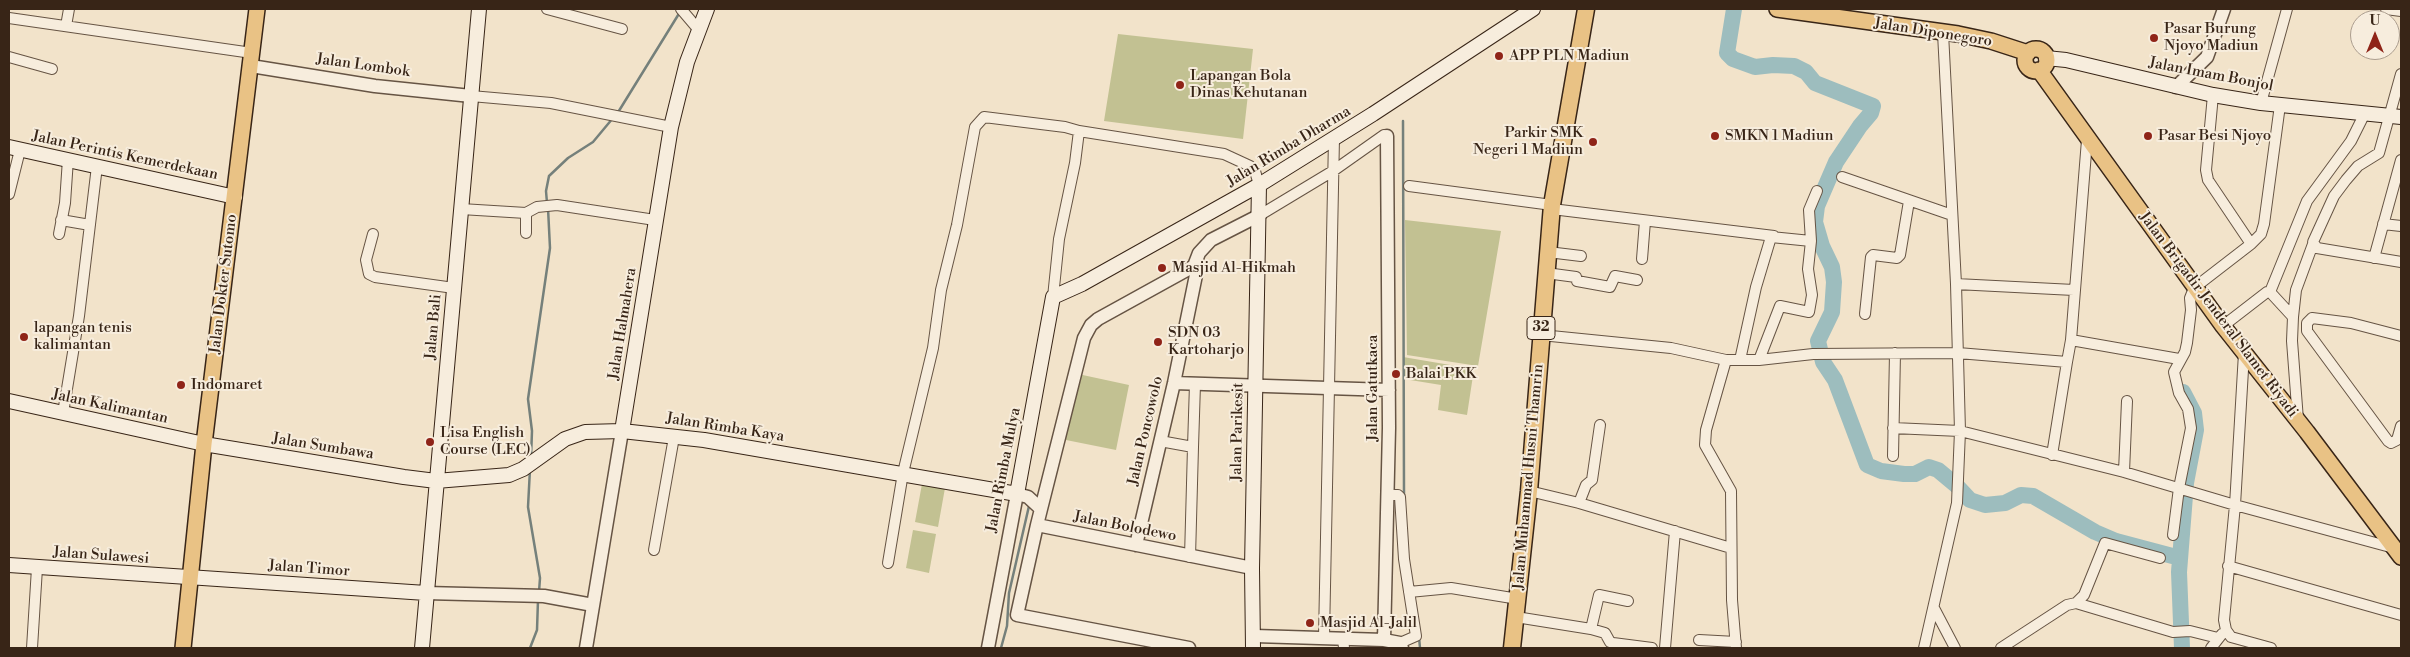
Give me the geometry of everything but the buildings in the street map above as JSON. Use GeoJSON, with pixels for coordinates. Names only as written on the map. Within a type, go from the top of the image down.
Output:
{"type":"FeatureCollection","features":[{"type":"Feature","properties":{"kind":"highway","name":"Jalan Muhammad Husni Thamrin"},"geometry":{"type":"LineString","coordinates":[[1512,648],[1529,491],[1552,207],[1586,9]]}},
{"type":"Feature","properties":{"kind":"main road","name":"Jalan Dokter Sutomo"},"geometry":{"type":"LineString","coordinates":[[183,648],[204,444],[257,9]]}},
{"type":"Feature","properties":{"kind":"main road","name":"Jalan Bali"},"geometry":{"type":"LineString","coordinates":[[422,648],[479,9]]}},
{"type":"Feature","properties":{"kind":"main road","name":"Jalan Halmahera"},"geometry":{"type":"LineString","coordinates":[[622,431],[671,127],[687,62],[707,9]]}},
{"type":"Feature","properties":{"kind":"main road","name":"Jalan Rimba Dharma"},"geometry":{"type":"LineString","coordinates":[[1053,297],[1082,284],[1259,185],[1533,9]]}},
{"type":"Feature","properties":{"kind":"main road","name":"Jalan Diponegoro"},"geometry":{"type":"LineString","coordinates":[[1777,9],[1991,41],[2028,53]]}},
{"type":"Feature","properties":{"kind":"main road","name":"Jalan Brigadir Jenderal Slamet Riyadi"},"geometry":{"type":"LineString","coordinates":[[2028,53],[2025,60],[2028,67],[2042,64],[2087,140],[2194,288],[2298,420],[2398,553]]}},
{"type":"Feature","properties":{"kind":"main road","name":"Jalan Imam Bonjol"},"geometry":{"type":"LineString","coordinates":[[2042,64],[2081,63],[2176,87],[2261,104],[2394,116]]}},
{"type":"Feature","properties":{"kind":"main road","name":"Jalan Perintis Kemerdekaan"},"geometry":{"type":"LineString","coordinates":[[14,148],[235,197]]}},
{"type":"Feature","properties":{"kind":"main road","name":"Jalan Parikesit"},"geometry":{"type":"LineString","coordinates":[[1254,642],[1252,568],[1260,215],[1259,185]]}},
{"type":"Feature","properties":{"kind":"main road","name":"Jalan Rimba Mulya"},"geometry":{"type":"LineString","coordinates":[[1017,494],[1053,297]]}},
{"type":"Feature","properties":{"kind":"main road","name":"Jalan Kalimantan"},"geometry":{"type":"LineString","coordinates":[[9,401],[204,444]]}},
{"type":"Feature","properties":{"kind":"main road","name":"Jalan Rimba Kaya"},"geometry":{"type":"LineString","coordinates":[[436,480],[489,478],[509,475],[523,469],[544,452],[565,439],[585,432],[622,431],[674,437],[903,473],[1017,494]]}},
{"type":"Feature","properties":{"kind":"main road","name":"Jalan Sumbawa"},"geometry":{"type":"LineString","coordinates":[[204,444],[404,477],[436,480]]}},
{"type":"Feature","properties":{"kind":"main road","name":"Jalan Sulawesi"},"geometry":{"type":"LineString","coordinates":[[9,565],[191,578]]}},
{"type":"Feature","properties":{"kind":"main road","name":"Jalan Timor"},"geometry":{"type":"LineString","coordinates":[[191,578],[426,593]]}},
{"type":"Feature","properties":{"kind":"street"},"geometry":{"type":"LineString","coordinates":[[66,26],[69,9]]}},
{"type":"Feature","properties":{"kind":"street"},"geometry":{"type":"LineString","coordinates":[[547,9],[622,29]]}},
{"type":"Feature","properties":{"kind":"street"},"geometry":{"type":"LineString","coordinates":[[2176,87],[2207,57],[2224,9]]}},
{"type":"Feature","properties":{"kind":"street"},"geometry":{"type":"LineString","coordinates":[[2261,104],[2287,9]]}},
{"type":"Feature","properties":{"kind":"street"},"geometry":{"type":"LineString","coordinates":[[2386,9],[2401,11]]}},
{"type":"Feature","properties":{"kind":"street"},"geometry":{"type":"LineString","coordinates":[[682,10],[698,29]]}},
{"type":"Feature","properties":{"kind":"street"},"geometry":{"type":"LineString","coordinates":[[9,18],[66,26],[251,60]]}},
{"type":"Feature","properties":{"kind":"street"},"geometry":{"type":"LineString","coordinates":[[1924,648],[1957,495],[1960,431],[1956,284],[1943,33]]}},
{"type":"Feature","properties":{"kind":"street"},"geometry":{"type":"LineString","coordinates":[[9,58],[52,69]]}},
{"type":"Feature","properties":{"kind":"street","name":"Jalan Lombok"},"geometry":{"type":"LineString","coordinates":[[251,60],[375,86],[471,96]]}},
{"type":"Feature","properties":{"kind":"street"},"geometry":{"type":"LineString","coordinates":[[2298,420],[2292,341],[2296,290],[2313,244],[2315,233],[2346,180],[2358,166],[2378,153],[2394,116],[2401,74]]}},
{"type":"Feature","properties":{"kind":"street"},"geometry":{"type":"LineString","coordinates":[[2213,95],[2206,170],[2208,180],[2251,244]]}},
{"type":"Feature","properties":{"kind":"street"},"geometry":{"type":"LineString","coordinates":[[471,96],[551,103],[671,127]]}},
{"type":"Feature","properties":{"kind":"street"},"geometry":{"type":"LineString","coordinates":[[2173,535],[2179,488],[2191,428],[2188,409],[2179,392],[2174,372],[2179,359],[2185,352],[2191,310],[2190,298],[2194,288],[2251,244],[2261,234],[2264,224],[2280,105]]}},
{"type":"Feature","properties":{"kind":"street"},"geometry":{"type":"LineString","coordinates":[[2270,292],[2307,201],[2347,147],[2365,113]]}},
{"type":"Feature","properties":{"kind":"street"},"geometry":{"type":"LineString","coordinates":[[888,563],[903,473],[933,348],[941,290],[957,226],[975,127],[984,117],[994,117],[1224,154],[1250,166],[1255,171],[1259,185]]}},
{"type":"Feature","properties":{"kind":"street"},"geometry":{"type":"LineString","coordinates":[[1053,297],[1059,239],[1075,163],[1079,132]]}},
{"type":"Feature","properties":{"kind":"street"},"geometry":{"type":"LineString","coordinates":[[1189,648],[1017,615],[1041,509],[1084,338],[1091,325],[1098,319],[1194,266],[1199,253],[1211,240],[1260,215],[1332,171],[1384,135],[1387,136]]}},
{"type":"Feature","properties":{"kind":"street","name":"Jalan Gatutkaca"},"geometry":{"type":"LineString","coordinates":[[1384,640],[1389,390],[1387,136]]}},
{"type":"Feature","properties":{"kind":"street"},"geometry":{"type":"LineString","coordinates":[[1334,138],[1330,388],[1336,642]]}},
{"type":"Feature","properties":{"kind":"street"},"geometry":{"type":"LineString","coordinates":[[2052,455],[2071,340],[2087,140]]}},
{"type":"Feature","properties":{"kind":"street"},"geometry":{"type":"LineString","coordinates":[[9,194],[14,148]]}},
{"type":"Feature","properties":{"kind":"street"},"geometry":{"type":"LineString","coordinates":[[59,234],[68,159]]}},
{"type":"Feature","properties":{"kind":"street"},"geometry":{"type":"LineString","coordinates":[[2374,258],[2401,160]]}},
{"type":"Feature","properties":{"kind":"street"},"geometry":{"type":"LineString","coordinates":[[63,413],[79,316],[98,166]]}},
{"type":"Feature","properties":{"kind":"street"},"geometry":{"type":"LineString","coordinates":[[1842,177],[1952,215]]}},
{"type":"Feature","properties":{"kind":"street"},"geometry":{"type":"LineString","coordinates":[[1409,186],[1645,221],[1811,241]]}},
{"type":"Feature","properties":{"kind":"street"},"geometry":{"type":"LineString","coordinates":[[1759,360],[1780,306],[1809,312],[1812,295],[1808,269],[1811,241],[1809,210],[1817,192]]}},
{"type":"Feature","properties":{"kind":"street"},"geometry":{"type":"LineString","coordinates":[[1865,314],[1871,257],[1873,255],[1897,258],[1900,255],[1909,201]]}},
{"type":"Feature","properties":{"kind":"street"},"geometry":{"type":"LineString","coordinates":[[461,209],[526,212],[548,206],[655,220]]}},
{"type":"Feature","properties":{"kind":"street"},"geometry":{"type":"LineString","coordinates":[[526,212],[526,233]]}},
{"type":"Feature","properties":{"kind":"street"},"geometry":{"type":"LineString","coordinates":[[61,220],[90,226]]}},
{"type":"Feature","properties":{"kind":"street"},"geometry":{"type":"LineString","coordinates":[[1642,259],[1645,221]]}},
{"type":"Feature","properties":{"kind":"street"},"geometry":{"type":"LineString","coordinates":[[2383,224],[2401,226]]}},
{"type":"Feature","properties":{"kind":"street"},"geometry":{"type":"LineString","coordinates":[[373,234],[366,260],[369,274],[375,277],[454,288]]}},
{"type":"Feature","properties":{"kind":"street"},"geometry":{"type":"LineString","coordinates":[[1740,360],[1756,287],[1771,237],[1774,236]]}},
{"type":"Feature","properties":{"kind":"street"},"geometry":{"type":"LineString","coordinates":[[2313,244],[2317,248],[2401,262]]}},
{"type":"Feature","properties":{"kind":"street"},"geometry":{"type":"LineString","coordinates":[[1548,252],[1581,256]]}},
{"type":"Feature","properties":{"kind":"street","name":"Jalan Poncowolo"},"geometry":{"type":"LineString","coordinates":[[1136,546],[1174,383],[1196,275],[1194,266]]}},
{"type":"Feature","properties":{"kind":"street"},"geometry":{"type":"LineString","coordinates":[[1546,273],[1576,277],[1577,281],[1610,287],[1615,276],[1637,280]]}},
{"type":"Feature","properties":{"kind":"street"},"geometry":{"type":"LineString","coordinates":[[1956,284],[2074,290]]}},
{"type":"Feature","properties":{"kind":"street"},"geometry":{"type":"LineString","coordinates":[[2223,326],[2265,292],[2270,292]]}},
{"type":"Feature","properties":{"kind":"street"},"geometry":{"type":"LineString","coordinates":[[2270,292],[2293,317]]}},
{"type":"Feature","properties":{"kind":"street"},"geometry":{"type":"LineString","coordinates":[[2401,336],[2351,323],[2312,318],[2307,323],[2307,331],[2388,441],[2397,440],[2401,426]]}},
{"type":"Feature","properties":{"kind":"street"},"geometry":{"type":"LineString","coordinates":[[1541,335],[1671,348],[1726,360],[1759,360],[1813,354],[1958,353],[2067,362]]}},
{"type":"Feature","properties":{"kind":"street"},"geometry":{"type":"LineString","coordinates":[[2071,340],[2179,359]]}},
{"type":"Feature","properties":{"kind":"street"},"geometry":{"type":"LineString","coordinates":[[1893,456],[1895,353]]}},
{"type":"Feature","properties":{"kind":"street"},"geometry":{"type":"LineString","coordinates":[[2244,353],[2235,505],[2224,614],[2226,630],[2231,637],[2271,648]]}},
{"type":"Feature","properties":{"kind":"street"},"geometry":{"type":"LineString","coordinates":[[1699,640],[1736,645],[1732,600],[1730,491],[1705,445],[1706,430],[1726,360]]}},
{"type":"Feature","properties":{"kind":"street"},"geometry":{"type":"LineString","coordinates":[[1174,383],[1389,390]]}},
{"type":"Feature","properties":{"kind":"street"},"geometry":{"type":"LineString","coordinates":[[1190,557],[1195,384]]}},
{"type":"Feature","properties":{"kind":"street"},"geometry":{"type":"LineString","coordinates":[[2124,472],[2127,401]]}},
{"type":"Feature","properties":{"kind":"street"},"geometry":{"type":"LineString","coordinates":[[1579,503],[1584,488],[1592,480],[1600,425]]}},
{"type":"Feature","properties":{"kind":"street"},"geometry":{"type":"LineString","coordinates":[[1893,428],[1960,431],[2124,472],[2398,553]]}},
{"type":"Feature","properties":{"kind":"street","name":"Jalan Halmahera"},"geometry":{"type":"LineString","coordinates":[[586,648],[622,431]]}},
{"type":"Feature","properties":{"kind":"street"},"geometry":{"type":"LineString","coordinates":[[654,550],[674,437]]}},
{"type":"Feature","properties":{"kind":"street"},"geometry":{"type":"LineString","coordinates":[[1160,441],[1194,447]]}},
{"type":"Feature","properties":{"kind":"street"},"geometry":{"type":"LineString","coordinates":[[1529,491],[1579,503],[1731,548]]}},
{"type":"Feature","properties":{"kind":"street"},"geometry":{"type":"LineString","coordinates":[[1017,494],[1028,497],[1041,509]]}},
{"type":"Feature","properties":{"kind":"street","name":"Jalan Rimba Mulya"},"geometry":{"type":"LineString","coordinates":[[988,648],[1017,494]]}},
{"type":"Feature","properties":{"kind":"street"},"geometry":{"type":"LineString","coordinates":[[1254,642],[1384,640],[1405,645],[1416,636],[1412,592],[1404,559],[1400,498],[1398,495],[1387,495]]}},
{"type":"Feature","properties":{"kind":"street","name":"Jalan Bolodewo"},"geometry":{"type":"LineString","coordinates":[[1038,526],[1252,568]]}},
{"type":"Feature","properties":{"kind":"street"},"geometry":{"type":"LineString","coordinates":[[1665,648],[1675,532]]}},
{"type":"Feature","properties":{"kind":"street"},"geometry":{"type":"LineString","coordinates":[[2076,603],[2084,595],[2105,543],[2160,558]]}},
{"type":"Feature","properties":{"kind":"street"},"geometry":{"type":"LineString","coordinates":[[2228,566],[2401,615]]}},
{"type":"Feature","properties":{"kind":"street"},"geometry":{"type":"LineString","coordinates":[[32,648],[38,568]]}},
{"type":"Feature","properties":{"kind":"street"},"geometry":{"type":"LineString","coordinates":[[1412,592],[1451,588],[1518,599]]}},
{"type":"Feature","properties":{"kind":"street"},"geometry":{"type":"LineString","coordinates":[[426,593],[540,596],[593,605]]}},
{"type":"Feature","properties":{"kind":"street"},"geometry":{"type":"LineString","coordinates":[[1591,630],[1599,595],[1628,601]]}},
{"type":"Feature","properties":{"kind":"street"},"geometry":{"type":"LineString","coordinates":[[2002,648],[2067,605],[2076,603],[2173,632],[2190,631],[2218,638]]}},
{"type":"Feature","properties":{"kind":"street"},"geometry":{"type":"LineString","coordinates":[[1934,608],[1955,648]]}},
{"type":"Feature","properties":{"kind":"street"},"geometry":{"type":"LineString","coordinates":[[1516,617],[1605,633],[1610,642],[1613,643],[1652,648]]}},
{"type":"Feature","properties":{"kind":"street"},"geometry":{"type":"LineString","coordinates":[[2211,648],[2226,630]]}},
{"type":"Feature","properties":{"kind":"shaded area","name":"Lapangan Bola Dinas Kehutanan"},"geometry":{"type":"Polygon","coordinates":[[[1118,34],[1253,49],[1243,139],[1104,121],[1118,34]]]}},
{"type":"Feature","properties":{"kind":"shaded area"},"geometry":{"type":"Polygon","coordinates":[[[1405,220],[1501,231],[1478,366],[1407,355],[1405,220]]]}},
{"type":"Feature","properties":{"kind":"shaded area"},"geometry":{"type":"Polygon","coordinates":[[[1403,357],[1474,369],[1467,415],[1438,410],[1441,385],[1404,379],[1403,357]]]}},
{"type":"Feature","properties":{"kind":"shaded area"},"geometry":{"type":"Polygon","coordinates":[[[1078,374],[1129,385],[1116,450],[1061,439],[1078,374]]]}},
{"type":"Feature","properties":{"kind":"shaded area"},"geometry":{"type":"Polygon","coordinates":[[[922,484],[945,488],[938,527],[915,522],[922,484]]]}},
{"type":"Feature","properties":{"kind":"shaded area"},"geometry":{"type":"Polygon","coordinates":[[[913,530],[936,534],[929,573],[906,568],[913,530]]]}},
{"type":"Feature","properties":{"kind":"waterway"},"geometry":{"type":"LineString","coordinates":[[1734,9],[1727,53],[1733,59],[1755,67],[1773,65],[1794,66],[1806,72],[1815,83],[1873,106],[1871,113],[1836,162],[1817,206],[1815,222],[1822,246],[1832,267],[1834,282],[1832,312],[1818,341],[1823,362],[1835,380],[1867,465],[1881,471],[1904,474],[1915,474],[1929,467],[1938,470],[1970,500],[1985,505],[2005,503],[2021,495],[2033,496],[2095,532],[2116,541],[2180,558]]}},
{"type":"Feature","properties":{"kind":"waterway"},"geometry":{"type":"LineString","coordinates":[[617,114],[680,12]]}},
{"type":"Feature","properties":{"kind":"waterway"},"geometry":{"type":"LineString","coordinates":[[547,203],[546,191],[549,176],[568,158],[593,142],[613,118]]}},
{"type":"Feature","properties":{"kind":"waterway"},"geometry":{"type":"LineString","coordinates":[[1403,121],[1404,495]]}},
{"type":"Feature","properties":{"kind":"waterway"},"geometry":{"type":"LineString","coordinates":[[531,458],[532,431],[528,399],[550,248],[548,208]]}},
{"type":"Feature","properties":{"kind":"waterway"},"geometry":{"type":"LineString","coordinates":[[2182,648],[2179,572],[2186,483],[2196,430],[2194,413],[2183,392]]}},
{"type":"Feature","properties":{"kind":"waterway"},"geometry":{"type":"LineString","coordinates":[[530,469],[528,507],[540,578],[539,592]]}},
{"type":"Feature","properties":{"kind":"waterway"},"geometry":{"type":"LineString","coordinates":[[1001,648],[1007,626],[1009,593],[1029,506]]}},
{"type":"Feature","properties":{"kind":"waterway"},"geometry":{"type":"LineString","coordinates":[[530,648],[537,630],[538,600]]}},
{"type":"Feature","properties":{"kind":"waterway"},"geometry":{"type":"LineString","coordinates":[[1419,637],[1420,648]]}},
{"type":"Feature","properties":{"kind":"place","name":"Pasar Burung Njoyo Madiun"},"geometry":{"type":"Point","coordinates":[2154,38]}},
{"type":"Feature","properties":{"kind":"place","name":"APP PLN Madiun"},"geometry":{"type":"Point","coordinates":[1499,56]}},
{"type":"Feature","properties":{"kind":"place","name":"Lapangan Bola Dinas Kehutanan"},"geometry":{"type":"Point","coordinates":[1180,85]}},
{"type":"Feature","properties":{"kind":"place","name":"SMKN 1 Madiun"},"geometry":{"type":"Point","coordinates":[1715,136]}},
{"type":"Feature","properties":{"kind":"place","name":"Pasar Besi Njoyo"},"geometry":{"type":"Point","coordinates":[2148,136]}},
{"type":"Feature","properties":{"kind":"place","name":"Parkir SMK Negeri 1 Madiun"},"geometry":{"type":"Point","coordinates":[1593,142]}},
{"type":"Feature","properties":{"kind":"place","name":"Masjid Al-Hikmah"},"geometry":{"type":"Point","coordinates":[1162,268]}},
{"type":"Feature","properties":{"kind":"place","name":"lapangan tenis kalimantan"},"geometry":{"type":"Point","coordinates":[24,337]}},
{"type":"Feature","properties":{"kind":"place","name":"SDN 03 Kartoharjo"},"geometry":{"type":"Point","coordinates":[1158,342]}},
{"type":"Feature","properties":{"kind":"place","name":"Balai PKK"},"geometry":{"type":"Point","coordinates":[1396,374]}},
{"type":"Feature","properties":{"kind":"place","name":"Indomaret"},"geometry":{"type":"Point","coordinates":[181,385]}},
{"type":"Feature","properties":{"kind":"place","name":"Lisa English Course (LEC)"},"geometry":{"type":"Point","coordinates":[430,442]}},
{"type":"Feature","properties":{"kind":"place","name":"Masjid Al-Jalil"},"geometry":{"type":"Point","coordinates":[1310,623]}}]}
